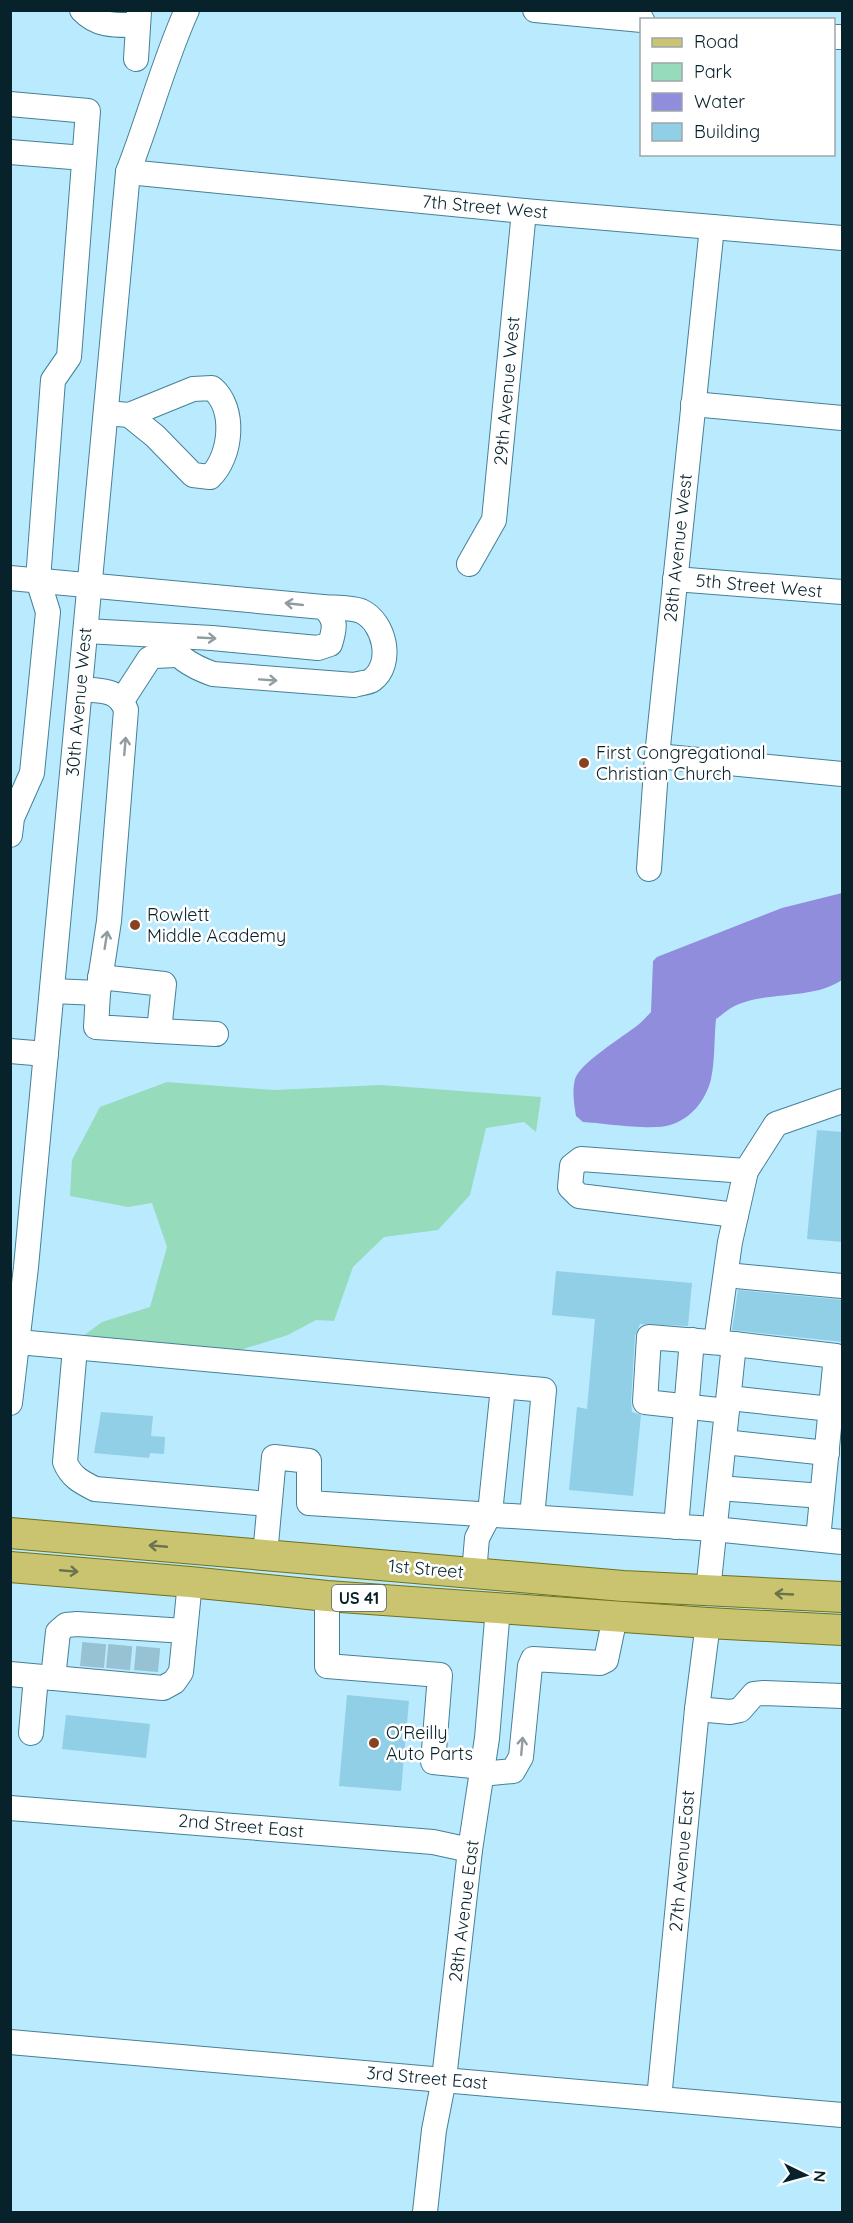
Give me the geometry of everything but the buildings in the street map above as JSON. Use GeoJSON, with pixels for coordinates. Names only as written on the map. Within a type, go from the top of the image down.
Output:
{"type":"FeatureCollection","features":[{"type":"Feature","properties":{"kind":"main road","name":"1st Street"},"geometry":{"type":"LineString","coordinates":[[10,1533],[623,1586],[843,1597]]}},
{"type":"Feature","properties":{"kind":"main road","name":"1st Street"},"geometry":{"type":"LineString","coordinates":[[10,1567],[238,1586],[327,1596],[615,1617],[843,1630]]}},
{"type":"Feature","properties":{"kind":"main road"},"geometry":{"type":"LineString","coordinates":[[238,1586],[296,1575],[456,1587],[465,1585],[474,1573]]}},
{"type":"Feature","properties":{"kind":"main road"},"geometry":{"type":"LineString","coordinates":[[498,1608],[501,1600],[512,1594],[662,1603],[708,1590]]}},
{"type":"Feature","properties":{"kind":"street"},"geometry":{"type":"LineString","coordinates":[[82,10],[92,20],[114,25],[139,18],[136,59]]}},
{"type":"Feature","properties":{"kind":"street","name":"30th Avenue West"},"geometry":{"type":"LineString","coordinates":[[10,1403],[15,1357],[18,1266],[46,1054],[128,172],[142,138],[156,87],[187,10]]}},
{"type":"Feature","properties":{"kind":"street"},"geometry":{"type":"LineString","coordinates":[[535,10],[640,20]]}},
{"type":"Feature","properties":{"kind":"street"},"geometry":{"type":"LineString","coordinates":[[10,104],[88,111],[69,357],[53,380],[38,580],[48,612],[32,773],[12,818],[10,835]]}},
{"type":"Feature","properties":{"kind":"street"},"geometry":{"type":"LineString","coordinates":[[10,152],[84,158]]}},
{"type":"Feature","properties":{"kind":"street","name":"7th Street West"},"geometry":{"type":"LineString","coordinates":[[128,172],[524,211],[843,238]]}},
{"type":"Feature","properties":{"kind":"street","name":"29th Avenue West"},"geometry":{"type":"LineString","coordinates":[[469,564],[494,520],[524,211]]}},
{"type":"Feature","properties":{"kind":"street","name":"28th Avenue West"},"geometry":{"type":"LineString","coordinates":[[649,869],[657,756],[712,227]]}},
{"type":"Feature","properties":{"kind":"street"},"geometry":{"type":"LineString","coordinates":[[693,404],[843,418]]}},
{"type":"Feature","properties":{"kind":"street"},"geometry":{"type":"LineString","coordinates":[[106,413],[129,415]]}},
{"type":"Feature","properties":{"kind":"street"},"geometry":{"type":"LineString","coordinates":[[10,578],[360,611],[379,627],[384,636],[384,653],[381,669],[372,680],[354,685],[213,674],[193,667],[176,655],[162,636]]}},
{"type":"Feature","properties":{"kind":"street","name":"5th Street West"},"geometry":{"type":"LineString","coordinates":[[675,579],[843,592]]}},
{"type":"Feature","properties":{"kind":"street"},"geometry":{"type":"LineString","coordinates":[[86,631],[212,638],[318,648],[330,644],[334,630],[331,614],[323,607]]}},
{"type":"Feature","properties":{"kind":"street"},"geometry":{"type":"LineString","coordinates":[[123,699],[149,659],[155,656],[176,655]]}},
{"type":"Feature","properties":{"kind":"street"},"geometry":{"type":"LineString","coordinates":[[80,689],[109,692],[123,699],[127,724],[109,921],[99,985],[96,1027],[216,1034]]}},
{"type":"Feature","properties":{"kind":"street"},"geometry":{"type":"LineString","coordinates":[[657,756],[843,774]]}},
{"type":"Feature","properties":{"kind":"street"},"geometry":{"type":"LineString","coordinates":[[52,990],[99,985],[164,984],[159,1031]]}},
{"type":"Feature","properties":{"kind":"street"},"geometry":{"type":"LineString","coordinates":[[10,1051],[46,1054]]}},
{"type":"Feature","properties":{"kind":"street"},"geometry":{"type":"LineString","coordinates":[[676,1527],[686,1407],[714,1342],[746,1171],[776,1124],[843,1101]]}},
{"type":"Feature","properties":{"kind":"street"},"geometry":{"type":"LineString","coordinates":[[736,1215],[579,1196],[570,1187],[572,1166],[581,1159],[746,1171]]}},
{"type":"Feature","properties":{"kind":"street"},"geometry":{"type":"LineString","coordinates":[[726,1275],[843,1286]]}},
{"type":"Feature","properties":{"kind":"street"},"geometry":{"type":"LineString","coordinates":[[818,1539],[827,1453],[836,1399],[839,1356],[649,1337],[645,1402],[686,1407],[836,1399]]}},
{"type":"Feature","properties":{"kind":"street"},"geometry":{"type":"LineString","coordinates":[[708,1590],[728,1404],[714,1342]]}},
{"type":"Feature","properties":{"kind":"street"},"geometry":{"type":"LineString","coordinates":[[75,1348],[65,1462],[76,1480],[95,1489],[268,1504]]}},
{"type":"Feature","properties":{"kind":"street"},"geometry":{"type":"LineString","coordinates":[[15,1357],[75,1348],[544,1390],[532,1517]]}},
{"type":"Feature","properties":{"kind":"street"},"geometry":{"type":"LineString","coordinates":[[474,1573],[477,1539],[490,1513],[503,1386]]}},
{"type":"Feature","properties":{"kind":"street"},"geometry":{"type":"LineString","coordinates":[[724,1442],[827,1453]]}},
{"type":"Feature","properties":{"kind":"street"},"geometry":{"type":"LineString","coordinates":[[265,1555],[274,1457],[309,1461],[309,1503],[714,1529],[843,1542]]}},
{"type":"Feature","properties":{"kind":"street"},"geometry":{"type":"LineString","coordinates":[[719,1488],[822,1496]]}},
{"type":"Feature","properties":{"kind":"street"},"geometry":{"type":"LineString","coordinates":[[10,1674],[45,1678],[92,1674],[145,1679],[163,1688],[174,1682],[182,1672],[190,1582]]}},
{"type":"Feature","properties":{"kind":"street"},"geometry":{"type":"LineString","coordinates":[[327,1596],[327,1666],[440,1675],[433,1762],[482,1770],[513,1771],[521,1757],[530,1666],[533,1659],[600,1663],[606,1660],[615,1617]]}},
{"type":"Feature","properties":{"kind":"street","name":"28th Avenue East"},"geometry":{"type":"LineString","coordinates":[[425,2212],[434,2130],[444,2079],[470,1850],[487,1738],[498,1608]]}},
{"type":"Feature","properties":{"kind":"street","name":"27th Avenue East"},"geometry":{"type":"LineString","coordinates":[[660,2099],[697,1709],[708,1623]]}},
{"type":"Feature","properties":{"kind":"street"},"geometry":{"type":"LineString","coordinates":[[31,1733],[58,1632],[66,1625],[95,1630],[149,1634],[185,1631]]}},
{"type":"Feature","properties":{"kind":"street"},"geometry":{"type":"LineString","coordinates":[[697,1709],[730,1712],[740,1710],[754,1694],[764,1693],[843,1696]]}},
{"type":"Feature","properties":{"kind":"street","name":"2nd Street East"},"geometry":{"type":"LineString","coordinates":[[10,1808],[433,1842],[470,1850]]}},
{"type":"Feature","properties":{"kind":"street","name":"3rd Street East"},"geometry":{"type":"LineString","coordinates":[[10,2042],[843,2115]]}},
{"type":"Feature","properties":{"kind":"green space"},"geometry":{"type":"Polygon","coordinates":[[[167,1082],[274,1090],[381,1085],[541,1097],[536,1132],[524,1122],[486,1128],[470,1195],[438,1230],[384,1237],[353,1267],[334,1321],[316,1320],[288,1335],[177,1370],[151,1352],[64,1350],[102,1322],[150,1307],[167,1247],[152,1203],[128,1207],[70,1196],[72,1160],[100,1107],[167,1082]]]}},
{"type":"Feature","properties":{"kind":"water"},"geometry":{"type":"Polygon","coordinates":[[[842,893],[842,980],[816,991],[743,1002],[716,1019],[714,1057],[709,1087],[691,1113],[678,1122],[662,1127],[583,1122],[576,1116],[574,1089],[575,1079],[579,1073],[593,1058],[638,1025],[651,1012],[653,961],[657,957],[782,908],[842,893]]]}},
{"type":"Feature","properties":{"kind":"tunnel"},"geometry":{"type":"LineString","coordinates":[[92,1667],[95,1635]]}},
{"type":"Feature","properties":{"kind":"tunnel"},"geometry":{"type":"LineString","coordinates":[[118,1669],[121,1638]]}},
{"type":"Feature","properties":{"kind":"tunnel"},"geometry":{"type":"LineString","coordinates":[[146,1671],[149,1639]]}},
{"type":"Feature","properties":{"kind":"place","name":"First Congregational Christian Church"},"geometry":{"type":"Point","coordinates":[584,763]}},
{"type":"Feature","properties":{"kind":"place","name":"Rowlett Middle Academy"},"geometry":{"type":"Point","coordinates":[135,925]}},
{"type":"Feature","properties":{"kind":"place","name":"O'Reilly Auto Parts"},"geometry":{"type":"Point","coordinates":[374,1743]}}]}
